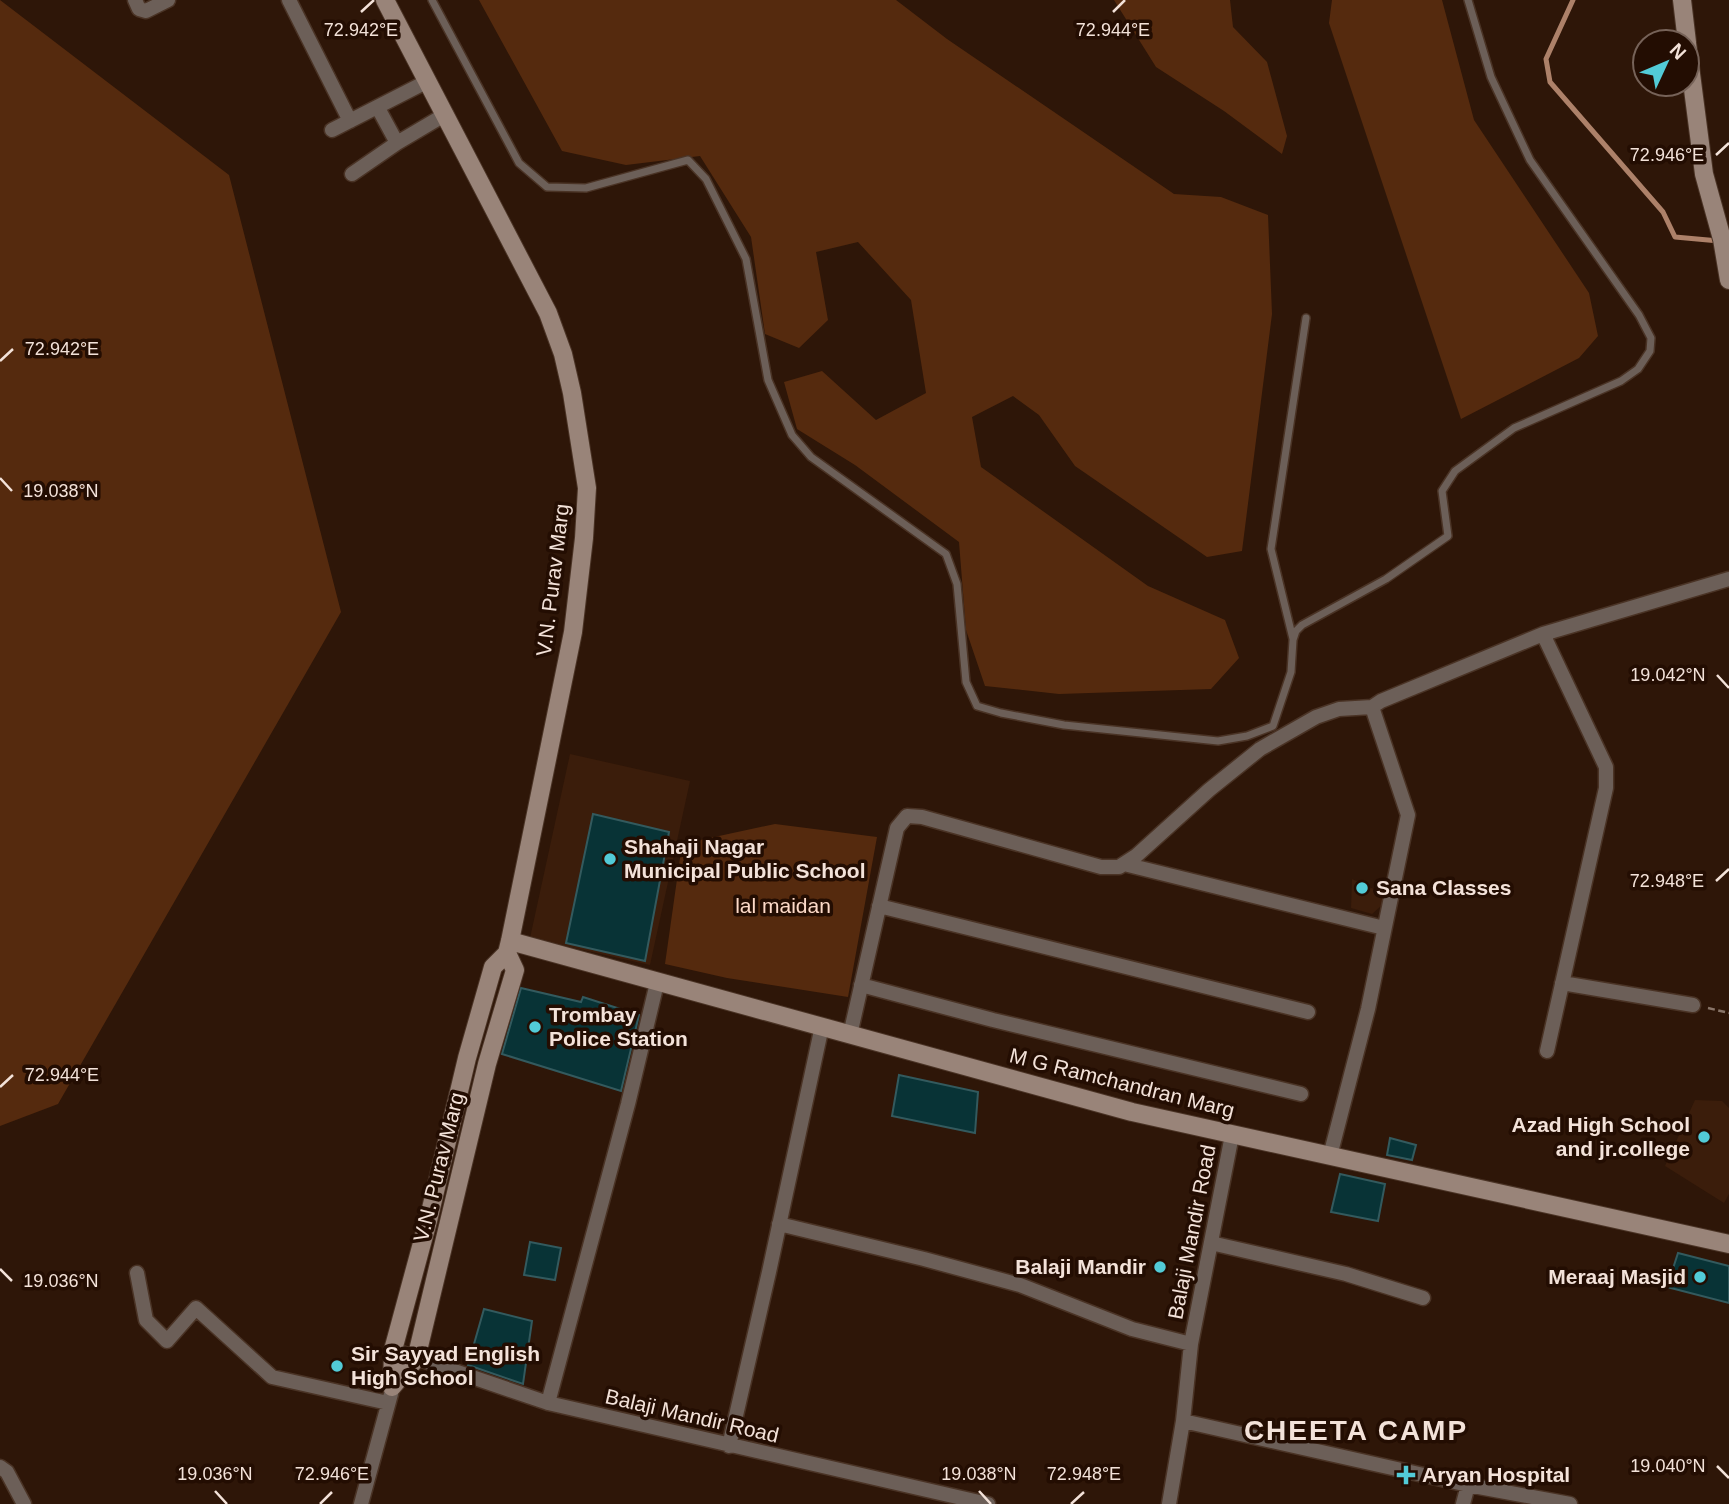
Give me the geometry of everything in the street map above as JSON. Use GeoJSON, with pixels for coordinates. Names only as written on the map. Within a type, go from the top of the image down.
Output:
{"type":"FeatureCollection","features":[{"type":"Feature","properties":{"kind":"street"},"geometry":{"type":"LineString","coordinates":[[135,0],[139,9],[146,11],[168,0]]}},
{"type":"Feature","properties":{"kind":"street"},"geometry":{"type":"LineString","coordinates":[[289,0],[350,121]]}},
{"type":"Feature","properties":{"kind":"street","name":"V.N. Purav Marg"},"geometry":{"type":"LineString","coordinates":[[361,1504],[390,1395],[393,1350],[428,1221],[467,1058],[493,967],[508,947],[573,632],[587,488],[572,393],[563,354],[548,313],[385,0]]}},
{"type":"Feature","properties":{"kind":"street"},"geometry":{"type":"LineString","coordinates":[[1682,0],[1685,28]]}},
{"type":"Feature","properties":{"kind":"street"},"geometry":{"type":"LineString","coordinates":[[332,130],[428,81]]}},
{"type":"Feature","properties":{"kind":"street"},"geometry":{"type":"LineString","coordinates":[[1694,98],[1704,174],[1722,239],[1729,280]]}},
{"type":"Feature","properties":{"kind":"street"},"geometry":{"type":"LineString","coordinates":[[378,108],[397,143]]}},
{"type":"Feature","properties":{"kind":"street"},"geometry":{"type":"LineString","coordinates":[[352,174],[446,114]]}},
{"type":"Feature","properties":{"kind":"street"},"geometry":{"type":"LineString","coordinates":[[850,1035],[897,828],[907,816],[922,817],[1101,867],[1119,867],[1136,856],[1209,790],[1260,749],[1316,717],[1339,709],[1372,708],[1381,701],[1543,634],[1729,579]]}},
{"type":"Feature","properties":{"kind":"street"},"geometry":{"type":"LineString","coordinates":[[1543,634],[1606,767],[1606,788],[1547,1051]]}},
{"type":"Feature","properties":{"kind":"street"},"geometry":{"type":"LineString","coordinates":[[1330,1156],[1368,1009],[1408,815],[1372,708]]}},
{"type":"Feature","properties":{"kind":"street"},"geometry":{"type":"LineString","coordinates":[[1124,864],[1384,928]]}},
{"type":"Feature","properties":{"kind":"street"},"geometry":{"type":"LineString","coordinates":[[879,906],[1307,1012]]}},
{"type":"Feature","properties":{"kind":"street","name":"V.N. Purav Marg"},"geometry":{"type":"LineString","coordinates":[[390,1395],[416,1359],[487,1064],[515,970],[508,947]]}},
{"type":"Feature","properties":{"kind":"street","name":"M G Ramchandran Marg"},"geometry":{"type":"LineString","coordinates":[[508,947],[822,1026],[1132,1112],[1729,1244]]}},
{"type":"Feature","properties":{"kind":"street"},"geometry":{"type":"LineString","coordinates":[[548,1403],[657,983]]}},
{"type":"Feature","properties":{"kind":"street"},"geometry":{"type":"LineString","coordinates":[[1562,983],[1693,1005]]}},
{"type":"Feature","properties":{"kind":"street"},"geometry":{"type":"LineString","coordinates":[[861,985],[993,1020],[1301,1094]]}},
{"type":"Feature","properties":{"kind":"street"},"geometry":{"type":"LineString","coordinates":[[729,1446],[822,1026]]}},
{"type":"Feature","properties":{"kind":"street"},"geometry":{"type":"LineString","coordinates":[[467,1058],[487,1064]]}},
{"type":"Feature","properties":{"kind":"street","name":"Balaji Mandir Road"},"geometry":{"type":"LineString","coordinates":[[1169,1504],[1184,1421],[1191,1344],[1232,1135]]}},
{"type":"Feature","properties":{"kind":"street"},"geometry":{"type":"LineString","coordinates":[[428,1221],[448,1226]]}},
{"type":"Feature","properties":{"kind":"street"},"geometry":{"type":"LineString","coordinates":[[779,1224],[1020,1285],[1132,1329],[1191,1344]]}},
{"type":"Feature","properties":{"kind":"street"},"geometry":{"type":"LineString","coordinates":[[1211,1243],[1346,1274],[1423,1298]]}},
{"type":"Feature","properties":{"kind":"street"},"geometry":{"type":"LineString","coordinates":[[137,1273],[146,1320],[167,1341],[196,1308],[272,1377],[390,1395]]}},
{"type":"Feature","properties":{"kind":"street","name":"Balaji Mandir Road"},"geometry":{"type":"LineString","coordinates":[[393,1350],[548,1403],[988,1504]]}},
{"type":"Feature","properties":{"kind":"street"},"geometry":{"type":"LineString","coordinates":[[1184,1421],[1468,1485],[1570,1504]]}},
{"type":"Feature","properties":{"kind":"street"},"geometry":{"type":"LineString","coordinates":[[0,1467],[7,1472],[24,1504]]}},
{"type":"Feature","properties":{"kind":"street"},"geometry":{"type":"LineString","coordinates":[[1463,1504],[1468,1485]]}},
{"type":"Feature","properties":{"kind":"lane"},"geometry":{"type":"LineString","coordinates":[[432,0],[519,163],[547,187],[586,188],[688,160],[706,179],[746,259],[768,380],[792,435],[811,457],[946,554],[957,583],[966,682],[977,706],[1064,725],[1218,741],[1247,736],[1273,726],[1291,672],[1293,640],[1271,549],[1306,318]]}},
{"type":"Feature","properties":{"kind":"lane"},"geometry":{"type":"LineString","coordinates":[[1293,640],[1302,625],[1386,579],[1448,536],[1442,491],[1455,471],[1514,428],[1621,381],[1638,369],[1650,351],[1651,338],[1639,315],[1530,160],[1491,77],[1468,0]]}},
{"type":"Feature","properties":{"kind":"path"},"geometry":{"type":"LineString","coordinates":[[1693,1005],[1729,1013]]}},
{"type":"Feature","properties":{"kind":"shaded area","name":"Shahaji Nagar Municipal Public School"},"geometry":{"type":"Polygon","coordinates":[[[570,754],[690,781],[650,965],[530,938],[570,754]]]}},
{"type":"Feature","properties":{"kind":"shaded area","name":"Sana Classes"},"geometry":{"type":"Polygon","coordinates":[[[1352,879],[1391,897],[1372,914],[1351,908],[1352,879]]]}},
{"type":"Feature","properties":{"kind":"shaded area","name":"Azad High School and jr.college"},"geometry":{"type":"Polygon","coordinates":[[[1695,1100],[1722,1101],[1729,1108],[1729,1194],[1724,1203],[1665,1166],[1695,1100]]]}},
{"type":"Feature","properties":{"kind":"green space"},"geometry":{"type":"Polygon","coordinates":[[[0,0],[229,175],[341,612],[58,1104],[0,1126],[0,0]]]}},
{"type":"Feature","properties":{"kind":"green space"},"geometry":{"type":"Polygon","coordinates":[[[479,0],[896,0],[947,39],[1174,194],[1221,197],[1268,215],[1272,314],[1242,551],[1207,557],[1075,466],[1039,415],[1013,396],[972,417],[981,467],[1148,586],[1225,620],[1239,658],[1211,689],[1059,694],[985,686],[966,630],[959,542],[855,465],[797,429],[784,382],[822,371],[876,420],[926,393],[911,300],[858,242],[816,252],[828,320],[799,348],[765,334],[751,237],[700,156],[626,165],[562,151],[479,0]]]}},
{"type":"Feature","properties":{"kind":"green space"},"geometry":{"type":"Polygon","coordinates":[[[1114,0],[1230,0],[1233,27],[1267,62],[1287,136],[1282,154],[1224,111],[1156,67],[1114,0]]]}},
{"type":"Feature","properties":{"kind":"green space"},"geometry":{"type":"Polygon","coordinates":[[[1332,0],[1442,0],[1474,120],[1589,293],[1598,336],[1579,358],[1461,419],[1329,23],[1332,0]]]}},
{"type":"Feature","properties":{"kind":"green space","name":"lal maidan"},"geometry":{"type":"Polygon","coordinates":[[[775,824],[877,837],[848,997],[727,978],[665,964],[682,844],[775,824]]]}},
{"type":"Feature","properties":{"kind":"building"},"geometry":{"type":"Polygon","coordinates":[[[593,814],[669,832],[645,961],[566,943],[593,814]]]}},
{"type":"Feature","properties":{"kind":"building"},"geometry":{"type":"Polygon","coordinates":[[[521,988],[581,1002],[583,997],[639,1015],[621,1091],[502,1054],[521,988]]]}},
{"type":"Feature","properties":{"kind":"building"},"geometry":{"type":"Polygon","coordinates":[[[899,1075],[978,1092],[975,1133],[892,1116],[899,1075]]]}},
{"type":"Feature","properties":{"kind":"building"},"geometry":{"type":"Polygon","coordinates":[[[1390,1138],[1416,1145],[1412,1160],[1387,1155],[1390,1138]]]}},
{"type":"Feature","properties":{"kind":"building"},"geometry":{"type":"Polygon","coordinates":[[[1340,1174],[1385,1184],[1378,1221],[1331,1212],[1340,1174]]]}},
{"type":"Feature","properties":{"kind":"building"},"geometry":{"type":"Polygon","coordinates":[[[530,1242],[561,1248],[555,1280],[524,1275],[530,1242]]]}},
{"type":"Feature","properties":{"kind":"building","name":"Meraaj Masjid"},"geometry":{"type":"Polygon","coordinates":[[[1678,1253],[1729,1266],[1729,1303],[1667,1287],[1678,1253]]]}},
{"type":"Feature","properties":{"kind":"building"},"geometry":{"type":"Polygon","coordinates":[[[484,1309],[532,1321],[523,1384],[468,1365],[484,1309]]]}},
{"type":"Feature","properties":{"kind":"waterway"},"geometry":{"type":"LineString","coordinates":[[1573,0],[1546,59],[1550,82],[1663,212],[1675,237],[1719,241]]}},
{"type":"Feature","properties":{"kind":"place","name":"Shahaji Nagar Municipal Public School"},"geometry":{"type":"Point","coordinates":[610,859]}},
{"type":"Feature","properties":{"kind":"place","name":"Sana Classes"},"geometry":{"type":"Point","coordinates":[1362,888]}},
{"type":"Feature","properties":{"kind":"place","name":"Trombay Police Station"},"geometry":{"type":"Point","coordinates":[535,1027]}},
{"type":"Feature","properties":{"kind":"place","name":"Azad High School and jr.college"},"geometry":{"type":"Point","coordinates":[1704,1137]}},
{"type":"Feature","properties":{"kind":"place","name":"Balaji Mandir"},"geometry":{"type":"Point","coordinates":[1160,1267]}},
{"type":"Feature","properties":{"kind":"place","name":"Meraaj Masjid"},"geometry":{"type":"Point","coordinates":[1700,1277]}},
{"type":"Feature","properties":{"kind":"place","name":"Sir Sayyad English High School"},"geometry":{"type":"Point","coordinates":[337,1366]}},
{"type":"Feature","properties":{"kind":"place","name":"Aryan Hospital"},"geometry":{"type":"Point","coordinates":[1406,1475]}},
{"type":"Feature","properties":{"kind":"district","name":"CHEETA CAMP"},"geometry":{"type":"Point","coordinates":[1356,1430]}}]}
